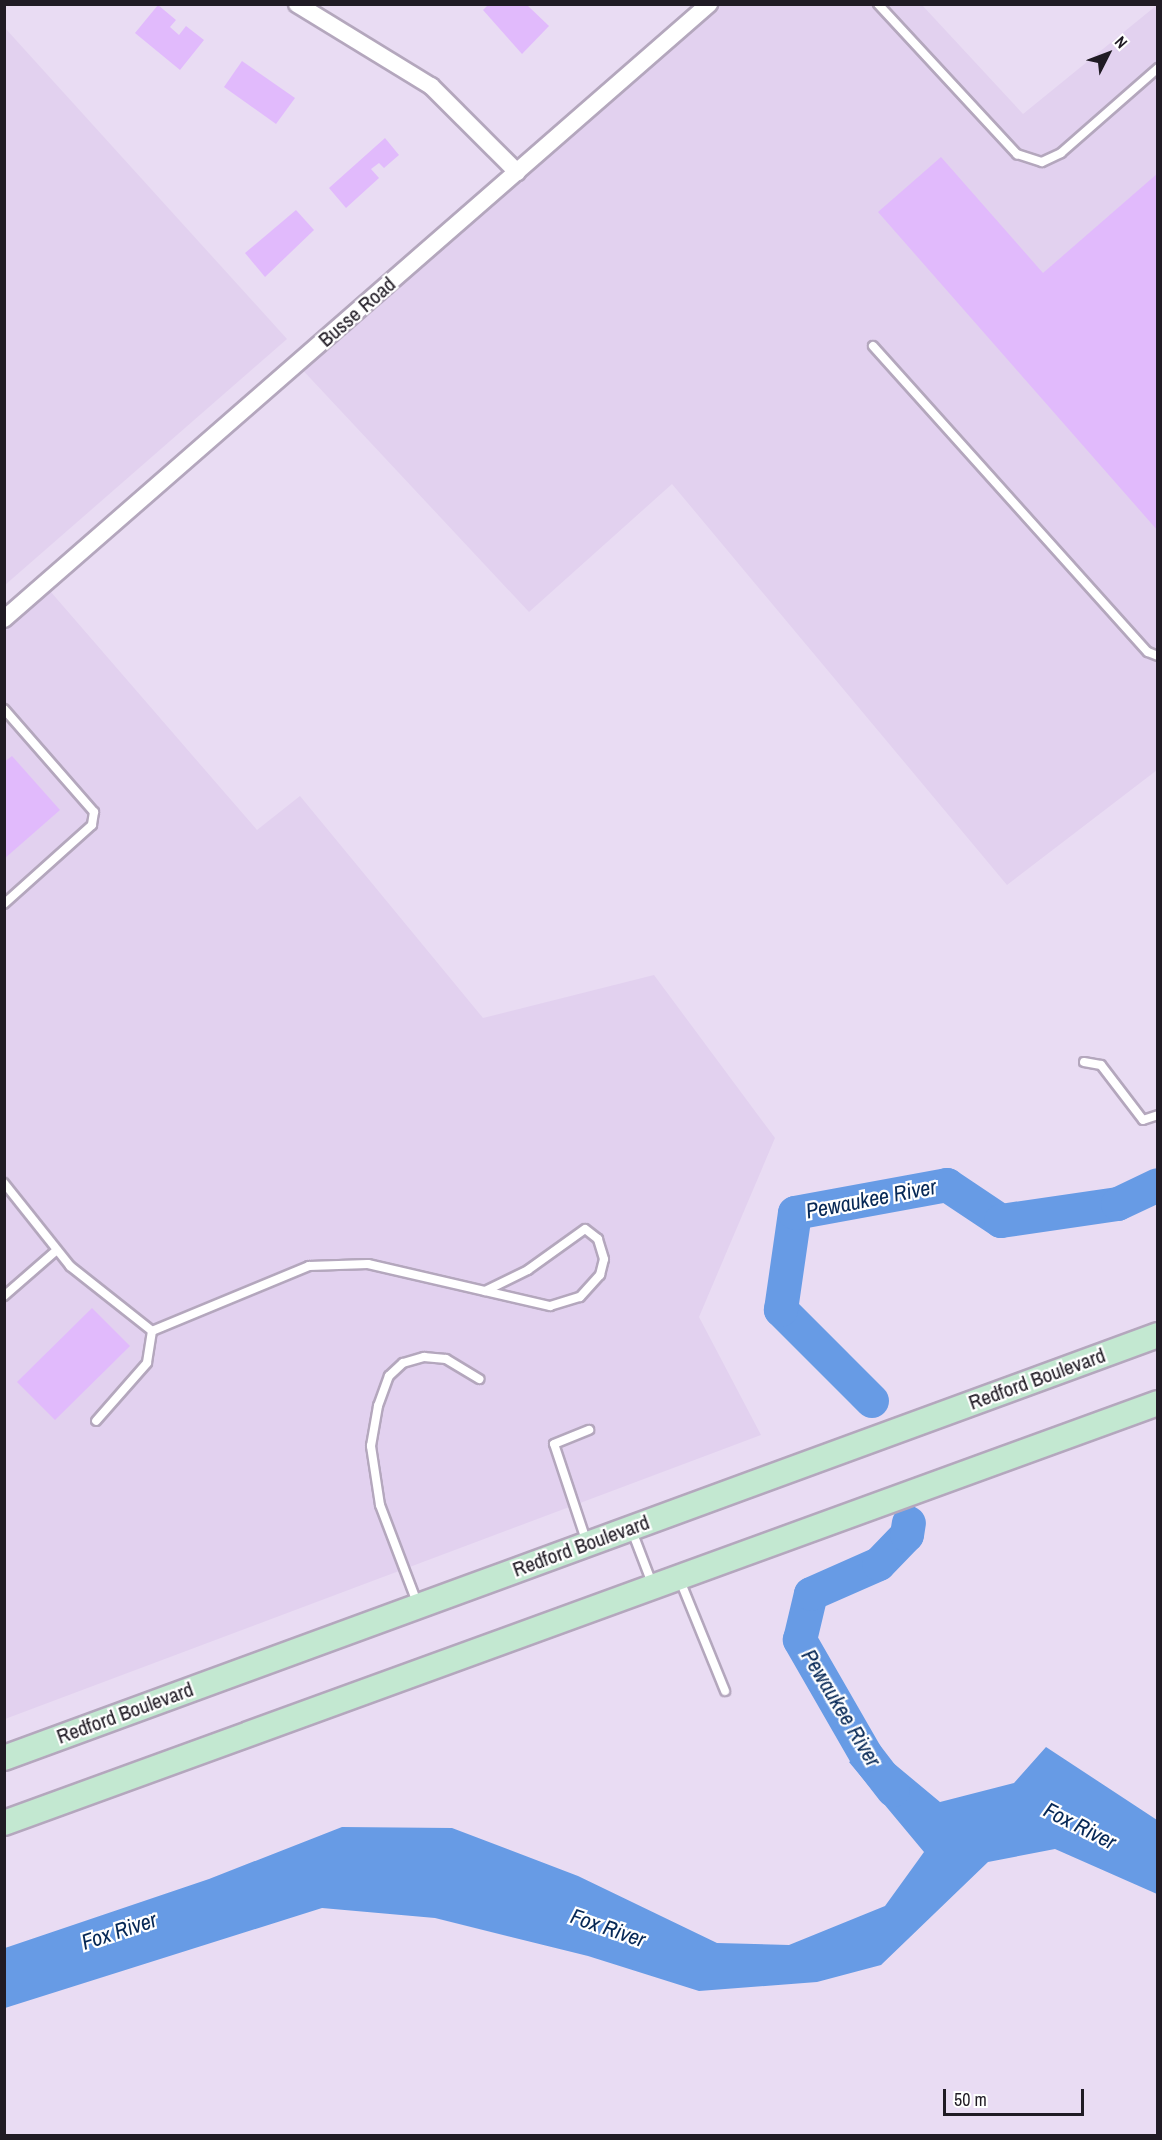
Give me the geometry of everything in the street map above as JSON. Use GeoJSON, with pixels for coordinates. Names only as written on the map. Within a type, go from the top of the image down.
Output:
{"type":"FeatureCollection","features":[{"type":"Feature","properties":{"kind":"main road","name":"Redford Boulevard"},"geometry":{"type":"LineString","coordinates":[[4,1758],[1158,1335]]}},
{"type":"Feature","properties":{"kind":"main road"},"geometry":{"type":"LineString","coordinates":[[4,1823],[1158,1402]]}},
{"type":"Feature","properties":{"kind":"street"},"geometry":{"type":"LineString","coordinates":[[297,4],[431,86],[517,172]]}},
{"type":"Feature","properties":{"kind":"street","name":"Busse Road"},"geometry":{"type":"LineString","coordinates":[[4,619],[709,4]]}},
{"type":"Feature","properties":{"kind":"lane"},"geometry":{"type":"LineString","coordinates":[[878,4],[1017,154],[1042,162],[1060,153],[1158,68]]}},
{"type":"Feature","properties":{"kind":"lane"},"geometry":{"type":"LineString","coordinates":[[873,346],[1148,652],[1158,656]]}},
{"type":"Feature","properties":{"kind":"lane"},"geometry":{"type":"LineString","coordinates":[[4,709],[94,812],[92,825],[4,904]]}},
{"type":"Feature","properties":{"kind":"lane"},"geometry":{"type":"LineString","coordinates":[[1084,1062],[1101,1065],[1143,1120],[1158,1115]]}},
{"type":"Feature","properties":{"kind":"lane"},"geometry":{"type":"LineString","coordinates":[[4,1182],[57,1250],[152,1331]]}},
{"type":"Feature","properties":{"kind":"lane"},"geometry":{"type":"LineString","coordinates":[[152,1331],[309,1266],[368,1264],[485,1291],[550,1306],[580,1297],[600,1275],[604,1259],[598,1239],[585,1229],[528,1270],[485,1291]]}},
{"type":"Feature","properties":{"kind":"lane"},"geometry":{"type":"LineString","coordinates":[[4,1296],[57,1250]]}},
{"type":"Feature","properties":{"kind":"lane"},"geometry":{"type":"LineString","coordinates":[[96,1421],[147,1363],[152,1331]]}},
{"type":"Feature","properties":{"kind":"lane"},"geometry":{"type":"LineString","coordinates":[[418,1605],[380,1505],[370,1446],[378,1406],[389,1376],[403,1363],[424,1357],[446,1359],[479,1379]]}},
{"type":"Feature","properties":{"kind":"lane"},"geometry":{"type":"LineString","coordinates":[[588,1544],[554,1444],[589,1430]]}},
{"type":"Feature","properties":{"kind":"lane"},"geometry":{"type":"LineString","coordinates":[[631,1527],[654,1587]]}},
{"type":"Feature","properties":{"kind":"lane"},"geometry":{"type":"LineString","coordinates":[[679,1577],[724,1691]]}},
{"type":"Feature","properties":{"kind":"shaded area"},"geometry":{"type":"Polygon","coordinates":[[[709,5],[922,5],[1023,114],[1157,5],[1157,770],[1007,885],[672,484],[529,612],[297,364],[709,5]]]}},
{"type":"Feature","properties":{"kind":"shaded area"},"geometry":{"type":"Polygon","coordinates":[[[5,28],[287,339],[4,585],[5,28]]]}},
{"type":"Feature","properties":{"kind":"shaded area"},"geometry":{"type":"Polygon","coordinates":[[[44,584],[257,830],[300,796],[483,1018],[654,975],[775,1138],[699,1317],[761,1435],[5,1719],[4,619],[44,584]]]}},
{"type":"Feature","properties":{"kind":"water","name":"Fox River"},"geometry":{"type":"Polygon","coordinates":[[[874,1747],[940,1802],[1014,1783],[1046,1747],[1157,1820],[1157,1894],[1055,1849],[988,1862],[881,1965],[817,1982],[699,1991],[588,1956],[435,1918],[322,1908],[5,2008],[5,1948],[209,1879],[342,1827],[452,1828],[578,1876],[717,1943],[789,1945],[885,1906],[924,1852],[849,1762],[874,1747]]]}},
{"type":"Feature","properties":{"kind":"building"},"geometry":{"type":"Polygon","coordinates":[[[489,4],[526,4],[549,26],[522,54],[483,10],[489,4]]]}},
{"type":"Feature","properties":{"kind":"building"},"geometry":{"type":"Polygon","coordinates":[[[158,5],[176,20],[170,27],[179,35],[186,26],[204,40],[180,70],[135,33],[158,5]]]}},
{"type":"Feature","properties":{"kind":"building"},"geometry":{"type":"Polygon","coordinates":[[[242,61],[295,98],[276,124],[224,87],[242,61]]]}},
{"type":"Feature","properties":{"kind":"building"},"geometry":{"type":"Polygon","coordinates":[[[385,138],[399,155],[384,168],[379,163],[371,169],[379,178],[346,208],[329,188],[385,138]]]}},
{"type":"Feature","properties":{"kind":"building"},"geometry":{"type":"Polygon","coordinates":[[[941,157],[1043,273],[1158,173],[1158,531],[878,212],[941,157]]]}},
{"type":"Feature","properties":{"kind":"building"},"geometry":{"type":"Polygon","coordinates":[[[296,210],[314,230],[265,277],[245,253],[296,210]]]}},
{"type":"Feature","properties":{"kind":"building"},"geometry":{"type":"Polygon","coordinates":[[[12,756],[60,810],[4,859],[4,762],[12,756]]]}},
{"type":"Feature","properties":{"kind":"building"},"geometry":{"type":"Polygon","coordinates":[[[92,1308],[130,1346],[55,1420],[17,1382],[92,1308]]]}},
{"type":"Feature","properties":{"kind":"waterway","name":"Pewaukee River"},"geometry":{"type":"LineString","coordinates":[[872,1401],[781,1310],[795,1213],[947,1185],[1001,1221],[1118,1204],[1158,1185]]}},
{"type":"Feature","properties":{"kind":"waterway","name":"Pewaukee River"},"geometry":{"type":"LineString","coordinates":[[893,1790],[866,1755],[800,1640],[811,1594],[879,1564],[907,1535],[909,1523]]}}]}
